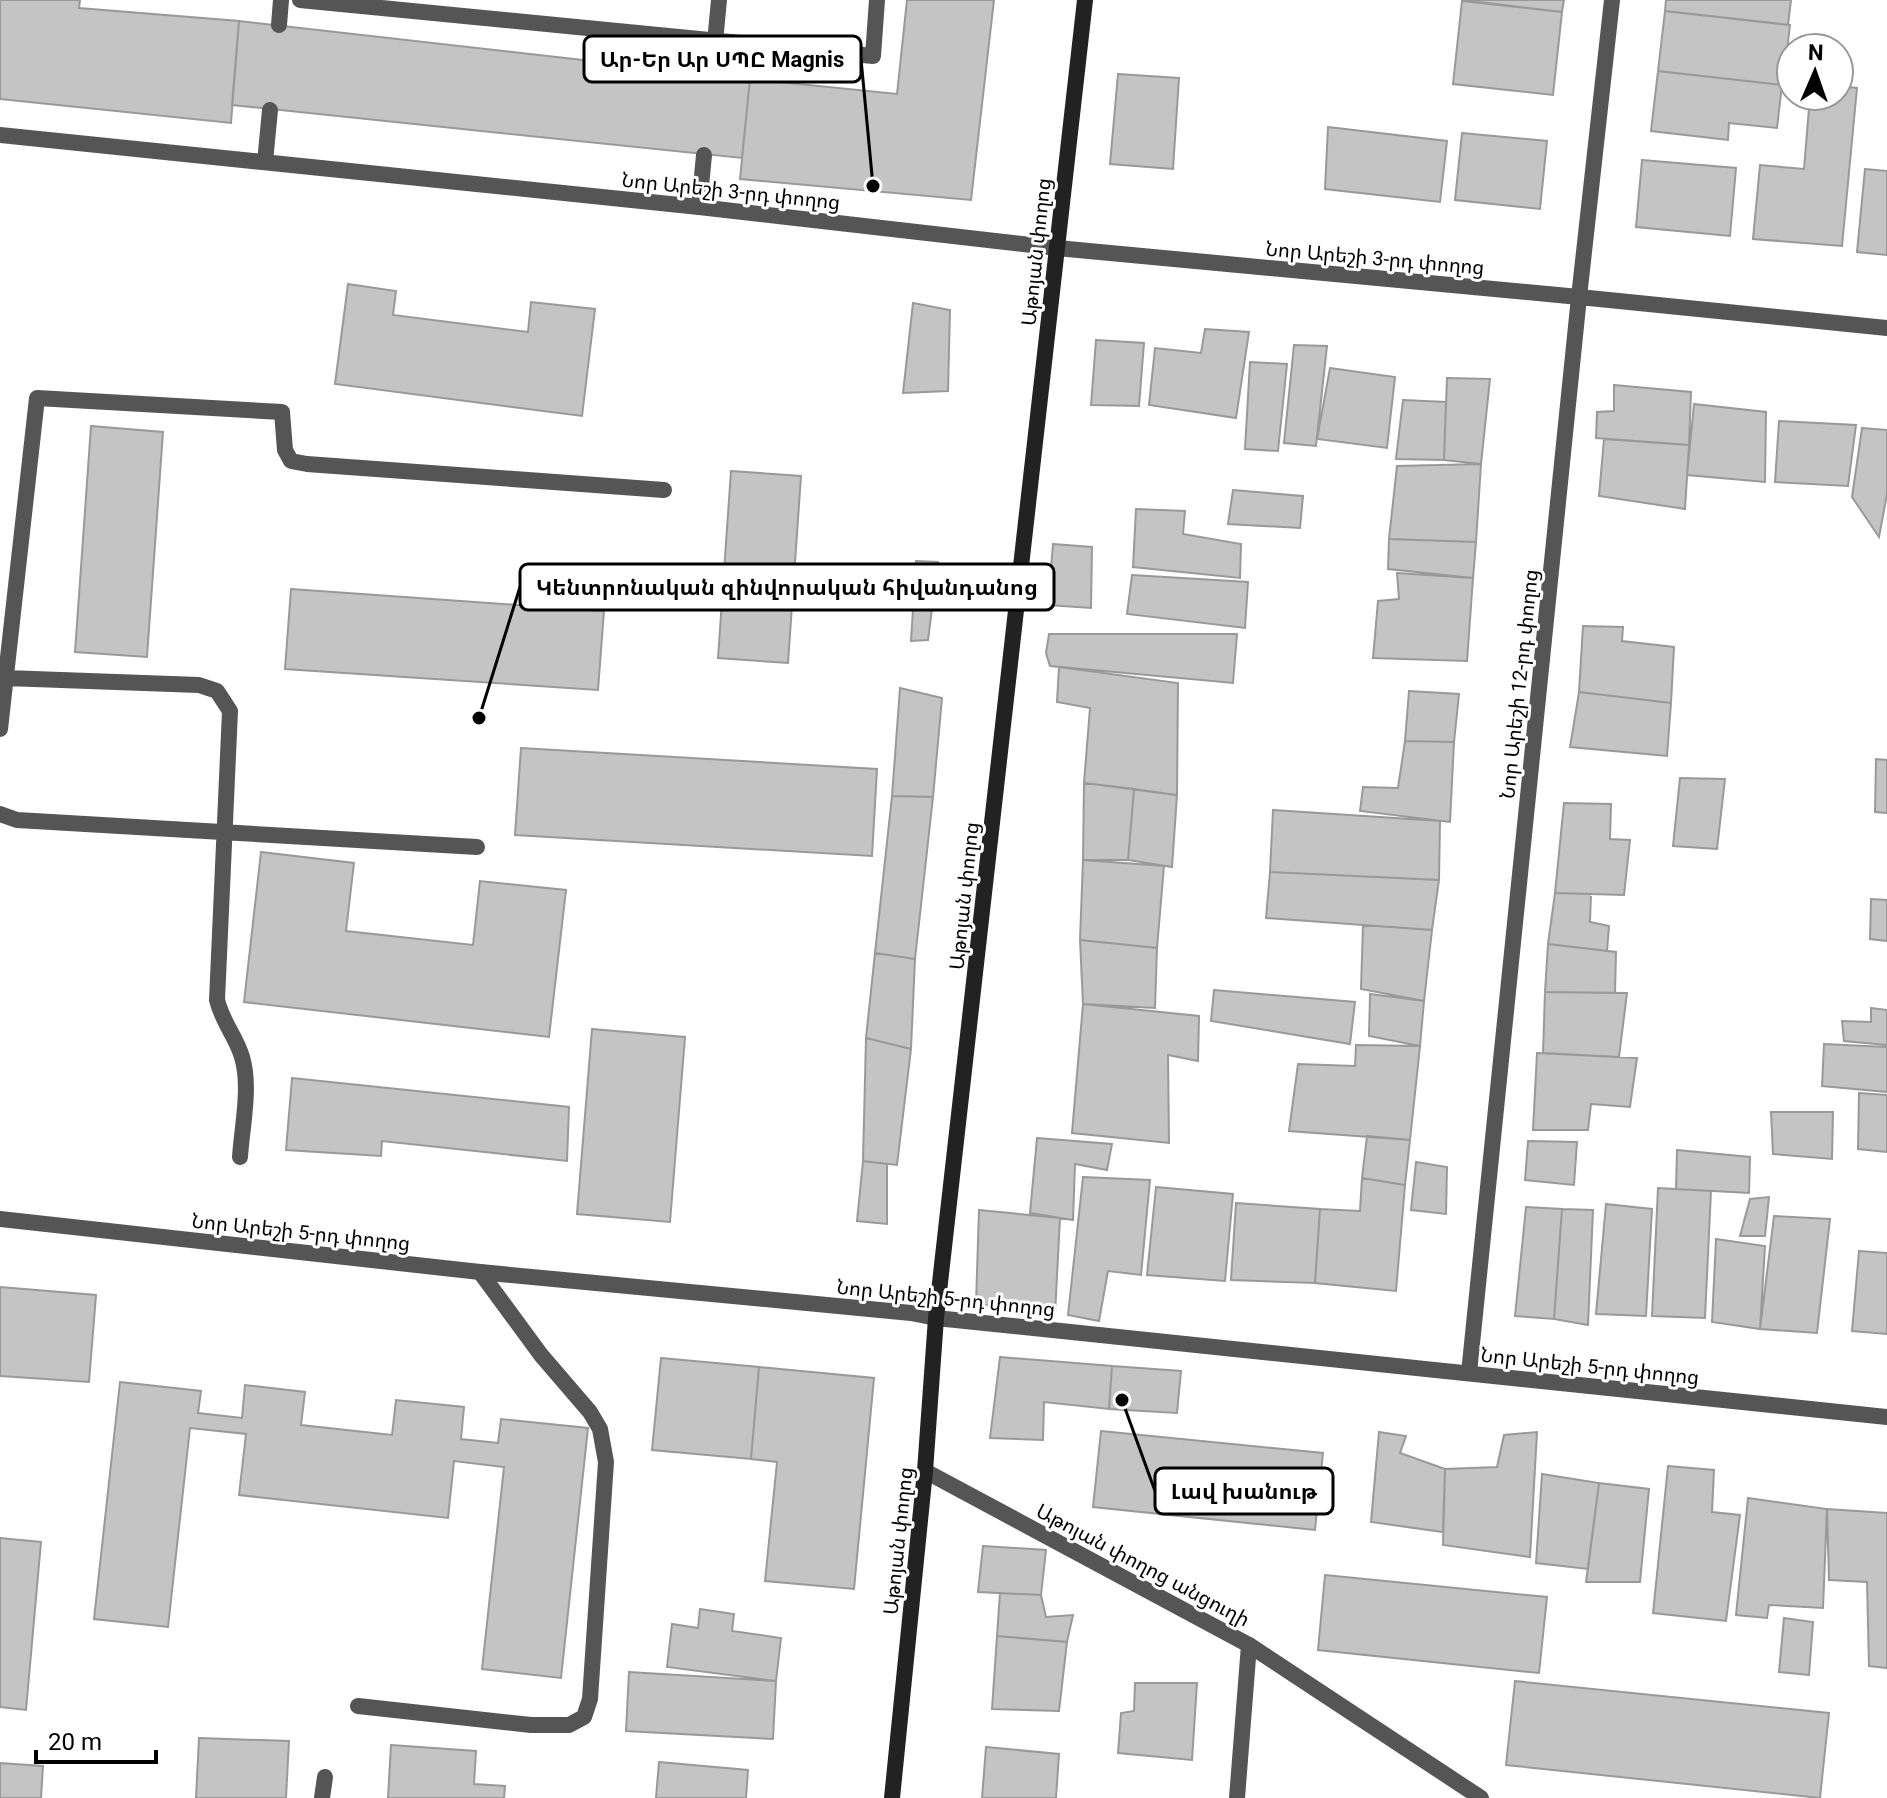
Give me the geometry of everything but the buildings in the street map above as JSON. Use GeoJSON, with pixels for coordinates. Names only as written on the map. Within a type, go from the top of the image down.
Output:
{"type":"FeatureCollection","features":[{"type":"Feature","properties":{"kind":"main road","name":"Աթոյան փողոց"},"geometry":{"type":"LineString","coordinates":[[892,1798],[925,1471],[936,1318],[1085,0]]}},
{"type":"Feature","properties":{"kind":"street"},"geometry":{"type":"LineString","coordinates":[[279,25],[281,0]]}},
{"type":"Feature","properties":{"kind":"street"},"geometry":{"type":"LineString","coordinates":[[300,0],[873,56],[877,0]]}},
{"type":"Feature","properties":{"kind":"street"},"geometry":{"type":"LineString","coordinates":[[712,74],[719,0]]}},
{"type":"Feature","properties":{"kind":"street","name":"Նոր Արեշի 12-րդ փողոց"},"geometry":{"type":"LineString","coordinates":[[1469,1373],[1612,0]]}},
{"type":"Feature","properties":{"kind":"street"},"geometry":{"type":"LineString","coordinates":[[265,162],[270,110]]}},
{"type":"Feature","properties":{"kind":"street","name":"Նոր Արեշի 3-րդ փողոց"},"geometry":{"type":"LineString","coordinates":[[0,135],[699,207],[1057,248],[1887,328]]}},
{"type":"Feature","properties":{"kind":"street"},"geometry":{"type":"LineString","coordinates":[[699,207],[704,155]]}},
{"type":"Feature","properties":{"kind":"street"},"geometry":{"type":"LineString","coordinates":[[0,729],[37,398],[282,412],[285,450],[291,461],[299,463],[664,490]]}},
{"type":"Feature","properties":{"kind":"street"},"geometry":{"type":"LineString","coordinates":[[6,678],[199,685],[217,691],[230,711],[217,1000],[223,1021],[243,1059],[245,1088],[240,1157]]}},
{"type":"Feature","properties":{"kind":"street"},"geometry":{"type":"LineString","coordinates":[[0,814],[17,820],[477,847]]}},
{"type":"Feature","properties":{"kind":"street","name":"Նոր Արեշի 5-րդ փողոց"},"geometry":{"type":"LineString","coordinates":[[0,1219],[480,1272],[896,1311],[936,1318],[1887,1417]]}},
{"type":"Feature","properties":{"kind":"street"},"geometry":{"type":"LineString","coordinates":[[358,1706],[531,1725],[569,1725],[584,1717],[590,1699],[606,1462],[600,1429],[480,1272]]}},
{"type":"Feature","properties":{"kind":"street","name":"Աթոյան փողոց անցուղի"},"geometry":{"type":"LineString","coordinates":[[925,1471],[1249,1645],[1237,1798]]}},
{"type":"Feature","properties":{"kind":"street"},"geometry":{"type":"LineString","coordinates":[[1249,1645],[1481,1798]]}},
{"type":"Feature","properties":{"kind":"street"},"geometry":{"type":"LineString","coordinates":[[322,1798],[325,1777]]}},
{"type":"Feature","properties":{"kind":"place","name":"Ար-Եր Ար ՍՊԸ Magnis"},"geometry":{"type":"Point","coordinates":[873,186]}},
{"type":"Feature","properties":{"kind":"place","name":"Կենտրոնական զինվորական հիվանդանոց"},"geometry":{"type":"Point","coordinates":[479,718]}},
{"type":"Feature","properties":{"kind":"place","name":"Լավ խանութ"},"geometry":{"type":"Point","coordinates":[1122,1400]}}]}
